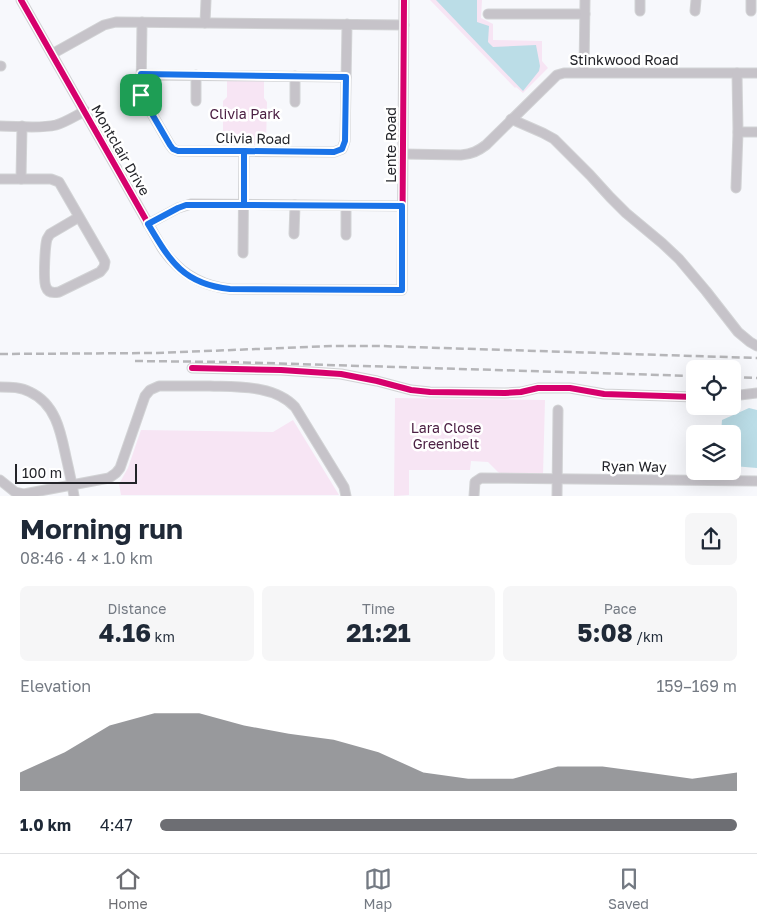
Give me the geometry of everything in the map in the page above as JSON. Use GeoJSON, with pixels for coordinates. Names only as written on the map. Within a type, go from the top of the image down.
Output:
{"type":"FeatureCollection","features":[{"type":"Feature","properties":{"kind":"street","name":"Montclair Drive"},"geometry":{"type":"LineString","coordinates":[[21,0],[162,248],[179,268],[193,278],[210,285],[230,289],[402,290]]}},
{"type":"Feature","properties":{"kind":"street"},"geometry":{"type":"LineString","coordinates":[[205,23],[206,0]]}},
{"type":"Feature","properties":{"kind":"street","name":"Lente Road"},"geometry":{"type":"LineString","coordinates":[[402,290],[404,0]]}},
{"type":"Feature","properties":{"kind":"street"},"geometry":{"type":"LineString","coordinates":[[584,72],[585,0]]}},
{"type":"Feature","properties":{"kind":"street"},"geometry":{"type":"LineString","coordinates":[[640,0],[640,11]]}},
{"type":"Feature","properties":{"kind":"street"},"geometry":{"type":"LineString","coordinates":[[696,0],[696,11]]}},
{"type":"Feature","properties":{"kind":"street"},"geometry":{"type":"LineString","coordinates":[[751,0],[751,11]]}},
{"type":"Feature","properties":{"kind":"street"},"geometry":{"type":"LineString","coordinates":[[488,14],[585,14]]}},
{"type":"Feature","properties":{"kind":"street"},"geometry":{"type":"LineString","coordinates":[[52,54],[108,23],[116,22],[404,25]]}},
{"type":"Feature","properties":{"kind":"street","name":"Clivia Road"},"geometry":{"type":"LineString","coordinates":[[142,22],[142,97],[170,145],[178,151],[340,151],[344,147],[345,141],[347,24]]}},
{"type":"Feature","properties":{"kind":"street","name":"Stinkwood Road"},"geometry":{"type":"LineString","coordinates":[[403,154],[470,154],[478,151],[557,75],[564,73],[757,73]]}},
{"type":"Feature","properties":{"kind":"street"},"geometry":{"type":"LineString","coordinates":[[736,188],[738,132],[737,73]]}},
{"type":"Feature","properties":{"kind":"street"},"geometry":{"type":"LineString","coordinates":[[141,74],[346,77]]}},
{"type":"Feature","properties":{"kind":"street"},"geometry":{"type":"LineString","coordinates":[[196,75],[196,101]]}},
{"type":"Feature","properties":{"kind":"street"},"geometry":{"type":"LineString","coordinates":[[295,76],[295,102]]}},
{"type":"Feature","properties":{"kind":"street"},"geometry":{"type":"LineString","coordinates":[[0,126],[48,126],[57,124],[85,111]]}},
{"type":"Feature","properties":{"kind":"street"},"geometry":{"type":"LineString","coordinates":[[511,119],[543,132],[558,143],[626,213],[679,259],[738,332],[757,346]]}},
{"type":"Feature","properties":{"kind":"street"},"geometry":{"type":"LineString","coordinates":[[21,179],[22,126]]}},
{"type":"Feature","properties":{"kind":"street"},"geometry":{"type":"LineString","coordinates":[[738,132],[757,132]]}},
{"type":"Feature","properties":{"kind":"street"},"geometry":{"type":"LineString","coordinates":[[243,253],[244,151]]}},
{"type":"Feature","properties":{"kind":"street"},"geometry":{"type":"LineString","coordinates":[[0,179],[51,179],[59,182],[103,258],[104,267],[100,272],[59,292],[52,293],[45,284],[46,239],[50,234],[79,217]]}},
{"type":"Feature","properties":{"kind":"street"},"geometry":{"type":"LineString","coordinates":[[148,224],[186,205],[402,206]]}},
{"type":"Feature","properties":{"kind":"street"},"geometry":{"type":"LineString","coordinates":[[294,234],[295,205]]}},
{"type":"Feature","properties":{"kind":"street"},"geometry":{"type":"LineString","coordinates":[[346,206],[346,235]]}},
{"type":"Feature","properties":{"kind":"street"},"geometry":{"type":"LineString","coordinates":[[192,368],[281,370],[341,374],[377,380],[411,390],[430,392],[505,393],[538,388],[564,388],[613,395],[686,397]]}},
{"type":"Feature","properties":{"kind":"street"},"geometry":{"type":"LineString","coordinates":[[0,387],[18,388],[30,392],[41,398],[49,407],[62,437],[74,496]]}},
{"type":"Feature","properties":{"kind":"street"},"geometry":{"type":"LineString","coordinates":[[0,480],[15,492],[24,494],[109,478],[120,468],[145,396],[154,387],[244,387],[262,390],[290,401],[304,420],[344,487],[346,496]]}},
{"type":"Feature","properties":{"kind":"street"},"geometry":{"type":"LineString","coordinates":[[741,395],[757,393]]}},
{"type":"Feature","properties":{"kind":"street"},"geometry":{"type":"LineString","coordinates":[[557,496],[558,410]]}},
{"type":"Feature","properties":{"kind":"street","name":"Ryan Way"},"geometry":{"type":"LineString","coordinates":[[474,496],[475,482],[481,478],[757,481]]}},
{"type":"Feature","properties":{"kind":"green space"},"geometry":{"type":"Polygon","coordinates":[[[430,0],[482,0],[481,18],[493,24],[493,40],[542,41],[542,61],[548,68],[523,93],[515,88],[430,0]]]}},
{"type":"Feature","properties":{"kind":"green space","name":"Clivia Park"},"geometry":{"type":"Polygon","coordinates":[[[227,80],[264,81],[264,98],[267,102],[266,145],[227,145],[227,139],[223,139],[223,101],[227,97],[227,80]]]}},
{"type":"Feature","properties":{"kind":"green space","name":"Lara Close Greenbelt"},"geometry":{"type":"Polygon","coordinates":[[[395,398],[545,400],[543,475],[503,475],[488,462],[471,461],[470,470],[409,470],[409,495],[394,496],[395,398]]]}},
{"type":"Feature","properties":{"kind":"green space"},"geometry":{"type":"Polygon","coordinates":[[[293,420],[339,495],[121,495],[119,484],[128,468],[141,430],[273,432],[293,420]]]}},
{"type":"Feature","properties":{"kind":"water"},"geometry":{"type":"Polygon","coordinates":[[[436,0],[477,0],[477,22],[489,26],[488,42],[493,47],[536,45],[540,66],[539,71],[523,91],[436,0]]]}},
{"type":"Feature","properties":{"kind":"water"},"geometry":{"type":"Polygon","coordinates":[[[749,408],[757,410],[757,468],[741,467],[741,425],[722,425],[722,420],[733,415],[741,415],[741,412],[749,408]]]}},
{"type":"Feature","properties":{"kind":"railway"},"geometry":{"type":"LineString","coordinates":[[0,354],[157,353],[332,346],[380,346],[757,358]]}},
{"type":"Feature","properties":{"kind":"railway"},"geometry":{"type":"LineString","coordinates":[[135,361],[230,362],[686,376]]}},
{"type":"Feature","properties":{"kind":"railway"},"geometry":{"type":"LineString","coordinates":[[741,377],[757,378]]}},
{"type":"Feature","properties":{"kind":"cycle path"},"geometry":{"type":"LineString","coordinates":[[21,0],[162,248],[168,257],[183,271],[209,285],[230,289],[402,290],[404,0]]}},
{"type":"Feature","properties":{"kind":"cycle path"},"geometry":{"type":"LineString","coordinates":[[192,368],[281,370],[341,374],[411,390],[430,392],[505,393],[538,388],[570,388],[604,394],[686,397]]}},
{"type":"Feature","properties":{"kind":"route"},"geometry":{"type":"LineString","coordinates":[[141,95],[141,74],[346,77],[345,144],[342,149],[337,152],[244,151],[244,205],[402,206],[402,290],[230,289],[200,282],[185,273],[167,255],[148,224],[186,205],[244,205],[244,151],[178,151],[173,149],[141,95]]}}]}
